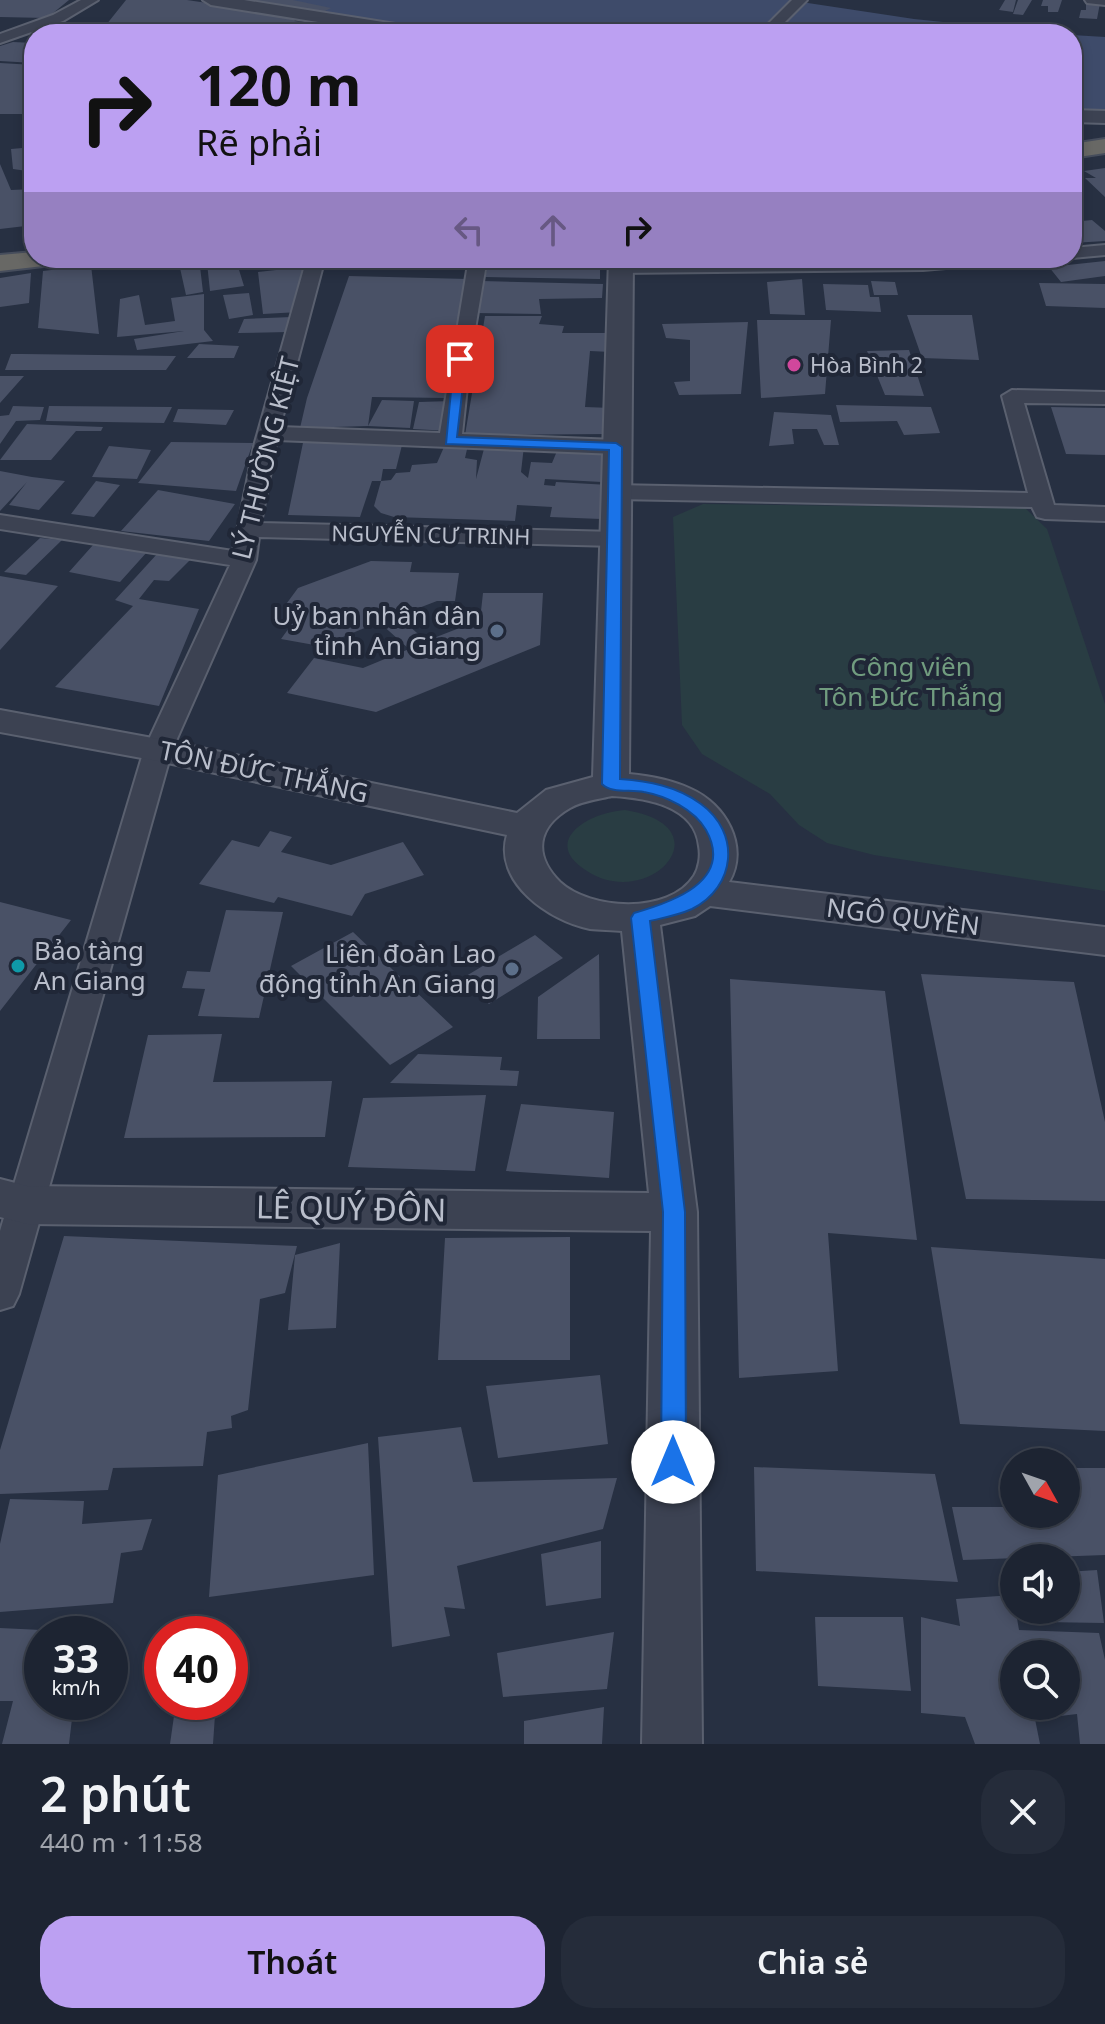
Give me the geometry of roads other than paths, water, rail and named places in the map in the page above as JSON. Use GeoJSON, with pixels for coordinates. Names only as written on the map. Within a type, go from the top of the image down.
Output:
{"type":"FeatureCollection","features":[{"type":"Feature","properties":{"kind":"highway"},"geometry":{"type":"LineString","coordinates":[[1082,149],[1105,146]]}},
{"type":"Feature","properties":{"kind":"highway"},"geometry":{"type":"LineString","coordinates":[[1082,159],[1105,157]]}},
{"type":"Feature","properties":{"kind":"highway"},"geometry":{"type":"LineString","coordinates":[[0,263],[24,261]]}},
{"type":"Feature","properties":{"kind":"street"},"geometry":{"type":"LineString","coordinates":[[41,24],[91,0]]}},
{"type":"Feature","properties":{"kind":"street"},"geometry":{"type":"LineString","coordinates":[[211,0],[327,24]]}},
{"type":"Feature","properties":{"kind":"street"},"geometry":{"type":"LineString","coordinates":[[775,24],[800,0]]}},
{"type":"Feature","properties":{"kind":"street"},"geometry":{"type":"LineString","coordinates":[[1092,0],[1105,1]]}},
{"type":"Feature","properties":{"kind":"street"},"geometry":{"type":"LineString","coordinates":[[0,39],[24,30]]}},
{"type":"Feature","properties":{"kind":"street"},"geometry":{"type":"LineString","coordinates":[[1082,116],[1105,117]]}},
{"type":"Feature","properties":{"kind":"street"},"geometry":{"type":"LineString","coordinates":[[1082,252],[1105,250]]}},
{"type":"Feature","properties":{"kind":"street","name":"LÝ THƯỜNG KIỆT"},"geometry":{"type":"LineString","coordinates":[[0,1294],[14,1201],[158,750],[244,560],[247,530],[270,433],[313,268]]}},
{"type":"Feature","properties":{"kind":"street"},"geometry":{"type":"LineString","coordinates":[[450,441],[476,268]]}},
{"type":"Feature","properties":{"kind":"street"},"geometry":{"type":"LineString","coordinates":[[611,784],[619,268]]}},
{"type":"Feature","properties":{"kind":"street"},"geometry":{"type":"LineString","coordinates":[[1105,398],[1012,396],[1045,512],[1105,514]]}},
{"type":"Feature","properties":{"kind":"street"},"geometry":{"type":"LineString","coordinates":[[270,433],[616,447]]}},
{"type":"Feature","properties":{"kind":"street"},"geometry":{"type":"LineString","coordinates":[[615,492],[1041,500]]}},
{"type":"Feature","properties":{"kind":"street"},"geometry":{"type":"LineString","coordinates":[[0,522],[244,560]]}},
{"type":"Feature","properties":{"kind":"street","name":"NGUYỄN CƯ TRINH"},"geometry":{"type":"LineString","coordinates":[[247,530],[615,539]]}},
{"type":"Feature","properties":{"kind":"street","name":"TÔN ĐỨC THẮNG"},"geometry":{"type":"LineString","coordinates":[[0,721],[158,750],[527,827]]}},
{"type":"Feature","properties":{"kind":"street"},"geometry":{"type":"LineString","coordinates":[[611,784],[643,786],[673,795],[697,809],[714,828],[721,850],[717,872],[702,892],[685,905],[640,918],[604,918],[571,909],[544,893],[527,873],[521,849],[527,827],[540,811],[559,797],[584,788],[611,784]]}},
{"type":"Feature","properties":{"kind":"street","name":"NGÔ QUYỀN"},"geometry":{"type":"LineString","coordinates":[[702,892],[1105,941]]}},
{"type":"Feature","properties":{"kind":"street"},"geometry":{"type":"LineString","coordinates":[[640,918],[674,1212],[672,1744]]}},
{"type":"Feature","properties":{"kind":"street","name":"LÊ QUÝ ĐÔN"},"geometry":{"type":"LineString","coordinates":[[14,1201],[674,1212]]}},
{"type":"Feature","properties":{"kind":"water"},"geometry":{"type":"Polygon","coordinates":[[[245,0],[788,0],[963,24],[394,24],[245,0]]]}},
{"type":"Feature","properties":{"kind":"water"},"geometry":{"type":"Polygon","coordinates":[[[1082,36],[1105,37],[1105,111],[1082,112],[1082,36]]]}},
{"type":"Feature","properties":{"kind":"place","name":"Hòa Bình 2"},"geometry":{"type":"Point","coordinates":[794,365]}},
{"type":"Feature","properties":{"kind":"place","name":"Uỷ ban nhân dân tỉnh An Giang"},"geometry":{"type":"Point","coordinates":[497,631]}},
{"type":"Feature","properties":{"kind":"place","name":"Bảo tàng An Giang"},"geometry":{"type":"Point","coordinates":[18,966]}},
{"type":"Feature","properties":{"kind":"place","name":"Liên đoàn Lao động tỉnh An Giang"},"geometry":{"type":"Point","coordinates":[512,969]}},
{"type":"Feature","properties":{"kind":"park label","name":"Công viên Tôn Đức Thắng"},"geometry":{"type":"Point","coordinates":[911,682]}}]}
